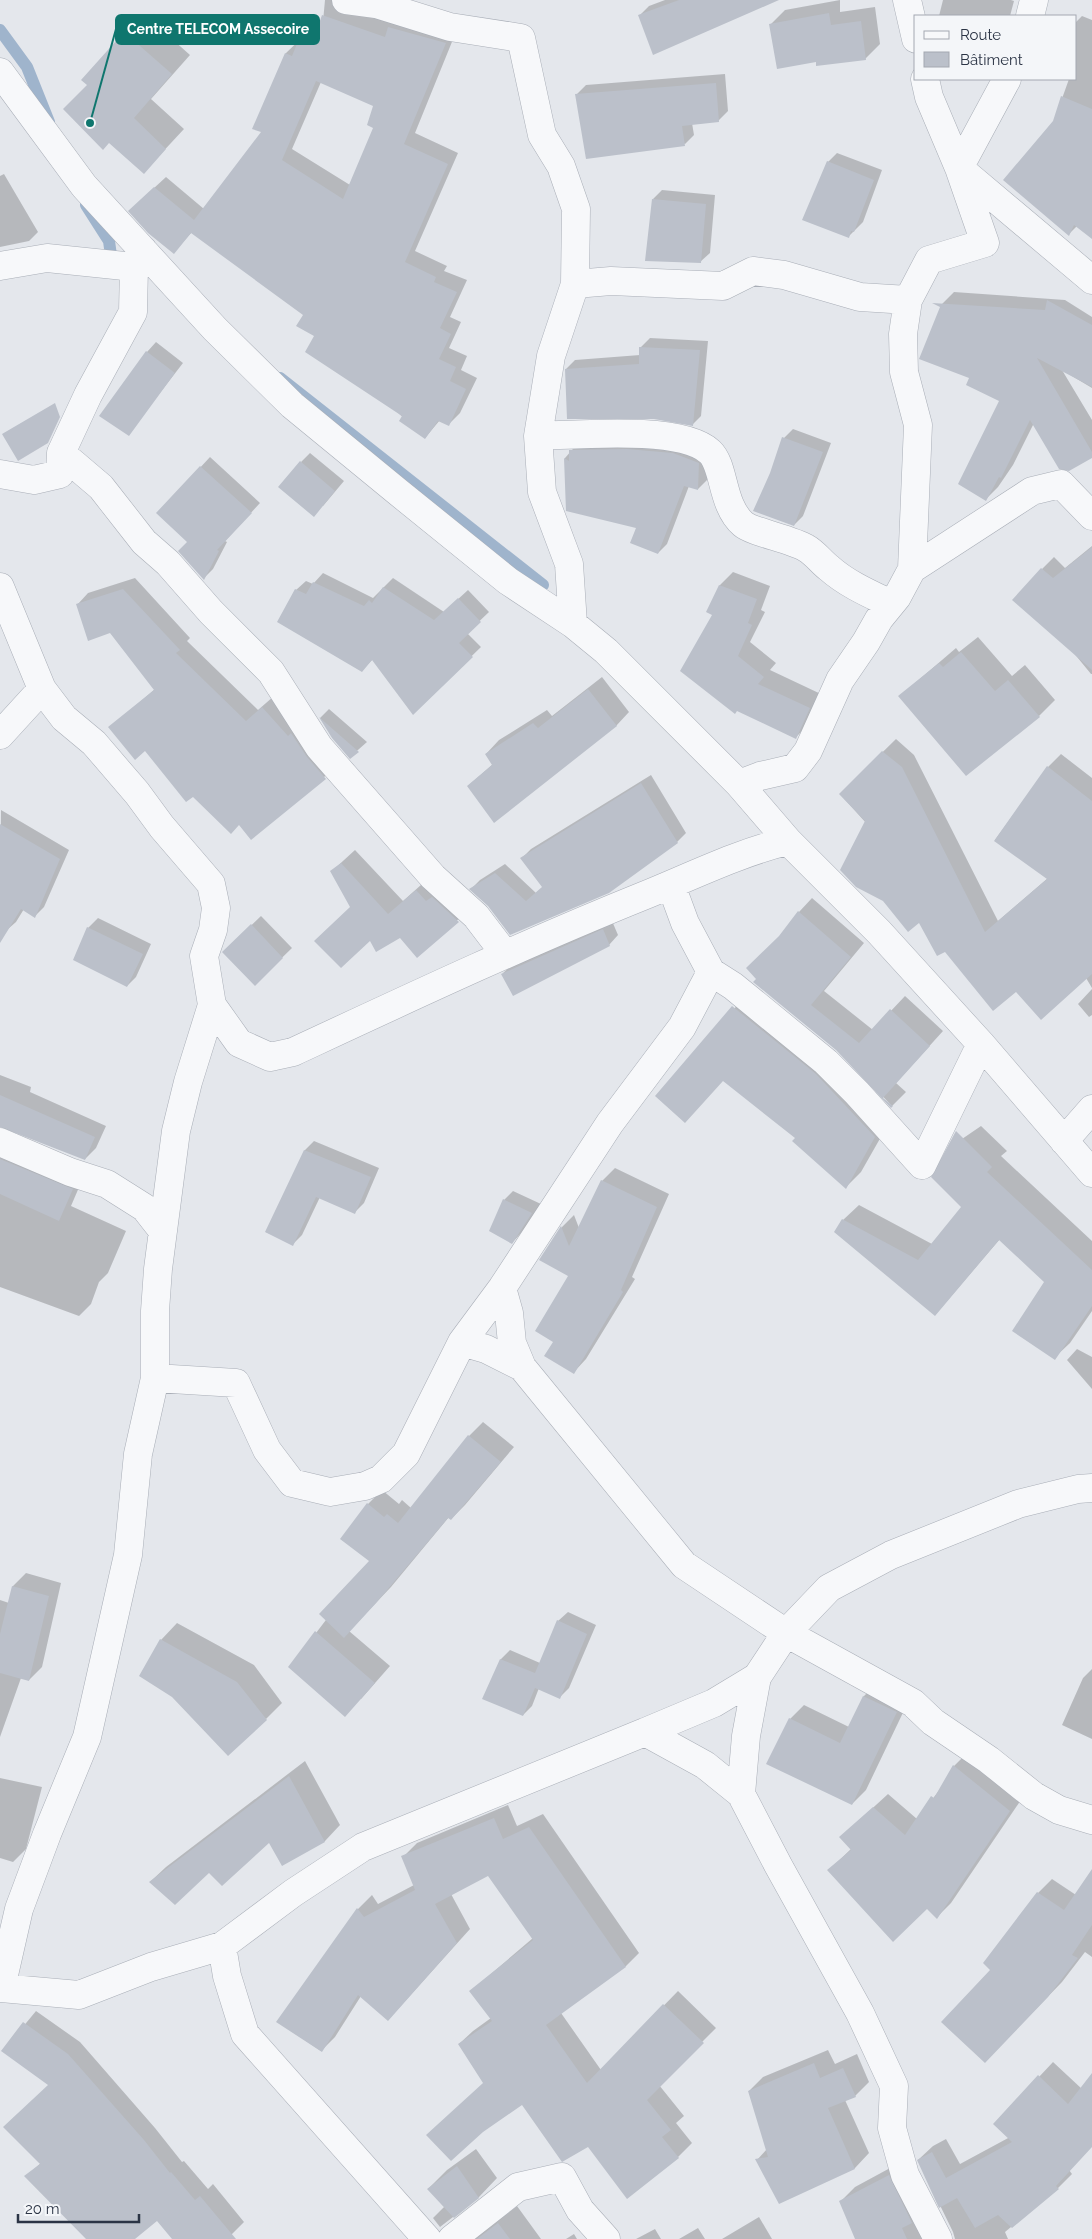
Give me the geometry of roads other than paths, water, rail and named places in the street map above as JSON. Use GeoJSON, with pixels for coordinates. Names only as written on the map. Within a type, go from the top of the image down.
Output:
{"type":"FeatureCollection","features":[{"type":"Feature","properties":{"kind":"street"},"geometry":{"type":"LineString","coordinates":[[346,0],[376,4],[450,27],[521,38],[542,135],[561,166],[576,210],[575,284],[552,356],[538,436],[542,492],[569,564],[573,624]]}},
{"type":"Feature","properties":{"kind":"street"},"geometry":{"type":"LineString","coordinates":[[907,0],[914,30]]}},
{"type":"Feature","properties":{"kind":"street"},"geometry":{"type":"LineString","coordinates":[[1030,15],[1034,0]]}},
{"type":"Feature","properties":{"kind":"street"},"geometry":{"type":"LineString","coordinates":[[0,72],[138,259],[215,329],[292,405],[508,581],[573,624],[606,651],[739,784],[788,841],[879,932],[981,1044],[1092,1174]]}},
{"type":"Feature","properties":{"kind":"street"},"geometry":{"type":"LineString","coordinates":[[912,569],[918,425],[904,372],[903,334],[908,300],[928,260],[985,243],[959,168],[929,96],[925,80]]}},
{"type":"Feature","properties":{"kind":"street"},"geometry":{"type":"LineString","coordinates":[[959,168],[1006,80]]}},
{"type":"Feature","properties":{"kind":"street"},"geometry":{"type":"LineString","coordinates":[[959,168],[1092,280]]}},
{"type":"Feature","properties":{"kind":"street"},"geometry":{"type":"LineString","coordinates":[[0,266],[47,258],[138,259]]}},
{"type":"Feature","properties":{"kind":"street"},"geometry":{"type":"LineString","coordinates":[[0,474],[34,480],[60,474],[61,453],[88,395],[132,312],[138,259]]}},
{"type":"Feature","properties":{"kind":"street"},"geometry":{"type":"LineString","coordinates":[[575,284],[611,281],[723,286],[753,271],[784,275],[860,297],[908,300]]}},
{"type":"Feature","properties":{"kind":"street"},"geometry":{"type":"LineString","coordinates":[[538,436],[615,433],[666,436],[700,447],[710,452],[718,465],[725,496],[743,524],[806,548],[841,577],[891,604]]}},
{"type":"Feature","properties":{"kind":"street"},"geometry":{"type":"LineString","coordinates":[[61,453],[101,487],[144,542],[168,563],[211,612],[271,672],[319,747],[434,877],[476,916],[505,954]]}},
{"type":"Feature","properties":{"kind":"street"},"geometry":{"type":"LineString","coordinates":[[739,784],[760,776],[795,768],[811,745],[840,680],[912,569],[1032,491],[1061,484],[1092,516]]}},
{"type":"Feature","properties":{"kind":"street"},"geometry":{"type":"LineString","coordinates":[[0,587],[42,689],[64,718],[94,743],[211,884],[216,908],[213,930],[204,956],[212,1005],[239,1043],[270,1057],[293,1052],[505,954],[671,884],[759,848],[788,841]]}},
{"type":"Feature","properties":{"kind":"street"},"geometry":{"type":"LineString","coordinates":[[0,735],[42,689]]}},
{"type":"Feature","properties":{"kind":"street"},"geometry":{"type":"LineString","coordinates":[[671,884],[684,923],[711,972],[732,986],[826,1062],[857,1092],[922,1166],[981,1044]]}},
{"type":"Feature","properties":{"kind":"street"},"geometry":{"type":"LineString","coordinates":[[155,1378],[236,1383],[267,1450],[292,1483],[330,1492],[365,1486],[381,1479],[406,1454],[462,1342],[502,1288],[610,1123],[682,1027],[711,972]]}},
{"type":"Feature","properties":{"kind":"street"},"geometry":{"type":"LineString","coordinates":[[212,1005],[188,1082],[176,1131],[154,1311],[155,1378],[138,1454],[128,1555],[87,1737],[19,1908],[0,1988],[79,1995],[151,1967],[222,1946],[293,1893],[363,1847],[714,1703],[757,1677]]}},
{"type":"Feature","properties":{"kind":"street"},"geometry":{"type":"LineString","coordinates":[[1064,1141],[1092,1109]]}},
{"type":"Feature","properties":{"kind":"street"},"geometry":{"type":"LineString","coordinates":[[0,1142],[70,1172],[106,1184],[145,1208],[163,1231]]}},
{"type":"Feature","properties":{"kind":"street"},"geometry":{"type":"LineString","coordinates":[[502,1288],[509,1314],[512,1343],[522,1368],[684,1564],[786,1633],[913,1703],[933,1722],[989,1760],[1034,1796],[1059,1810],[1092,1820]]}},
{"type":"Feature","properties":{"kind":"street"},"geometry":{"type":"LineString","coordinates":[[462,1342],[486,1349],[522,1368]]}},
{"type":"Feature","properties":{"kind":"street"},"geometry":{"type":"LineString","coordinates":[[741,1794],[746,1736],[757,1677],[786,1633],[830,1588],[891,1555],[1018,1504],[1078,1489],[1092,1488]]}},
{"type":"Feature","properties":{"kind":"street"},"geometry":{"type":"LineString","coordinates":[[645,1732],[705,1765],[741,1794],[778,1866],[860,2013],[894,2086],[892,2128],[905,2175],[938,2239]]}},
{"type":"Feature","properties":{"kind":"street"},"geometry":{"type":"LineString","coordinates":[[222,1946],[227,1976],[245,2034],[426,2239]]}},
{"type":"Feature","properties":{"kind":"street"},"geometry":{"type":"LineString","coordinates":[[452,2239],[518,2187],[562,2178],[580,2210],[606,2239]]}},
{"type":"Feature","properties":{"kind":"waterway"},"geometry":{"type":"LineString","coordinates":[[0,30],[27,67],[49,122]]}},
{"type":"Feature","properties":{"kind":"waterway"},"geometry":{"type":"LineString","coordinates":[[86,205],[109,241],[112,263],[108,263]]}},
{"type":"Feature","properties":{"kind":"waterway"},"geometry":{"type":"LineString","coordinates":[[280,378],[543,585]]}},
{"type":"Feature","properties":{"kind":"place","name":"Centre TELECOM Assecoire"},"geometry":{"type":"Point","coordinates":[90,123]}}]}
